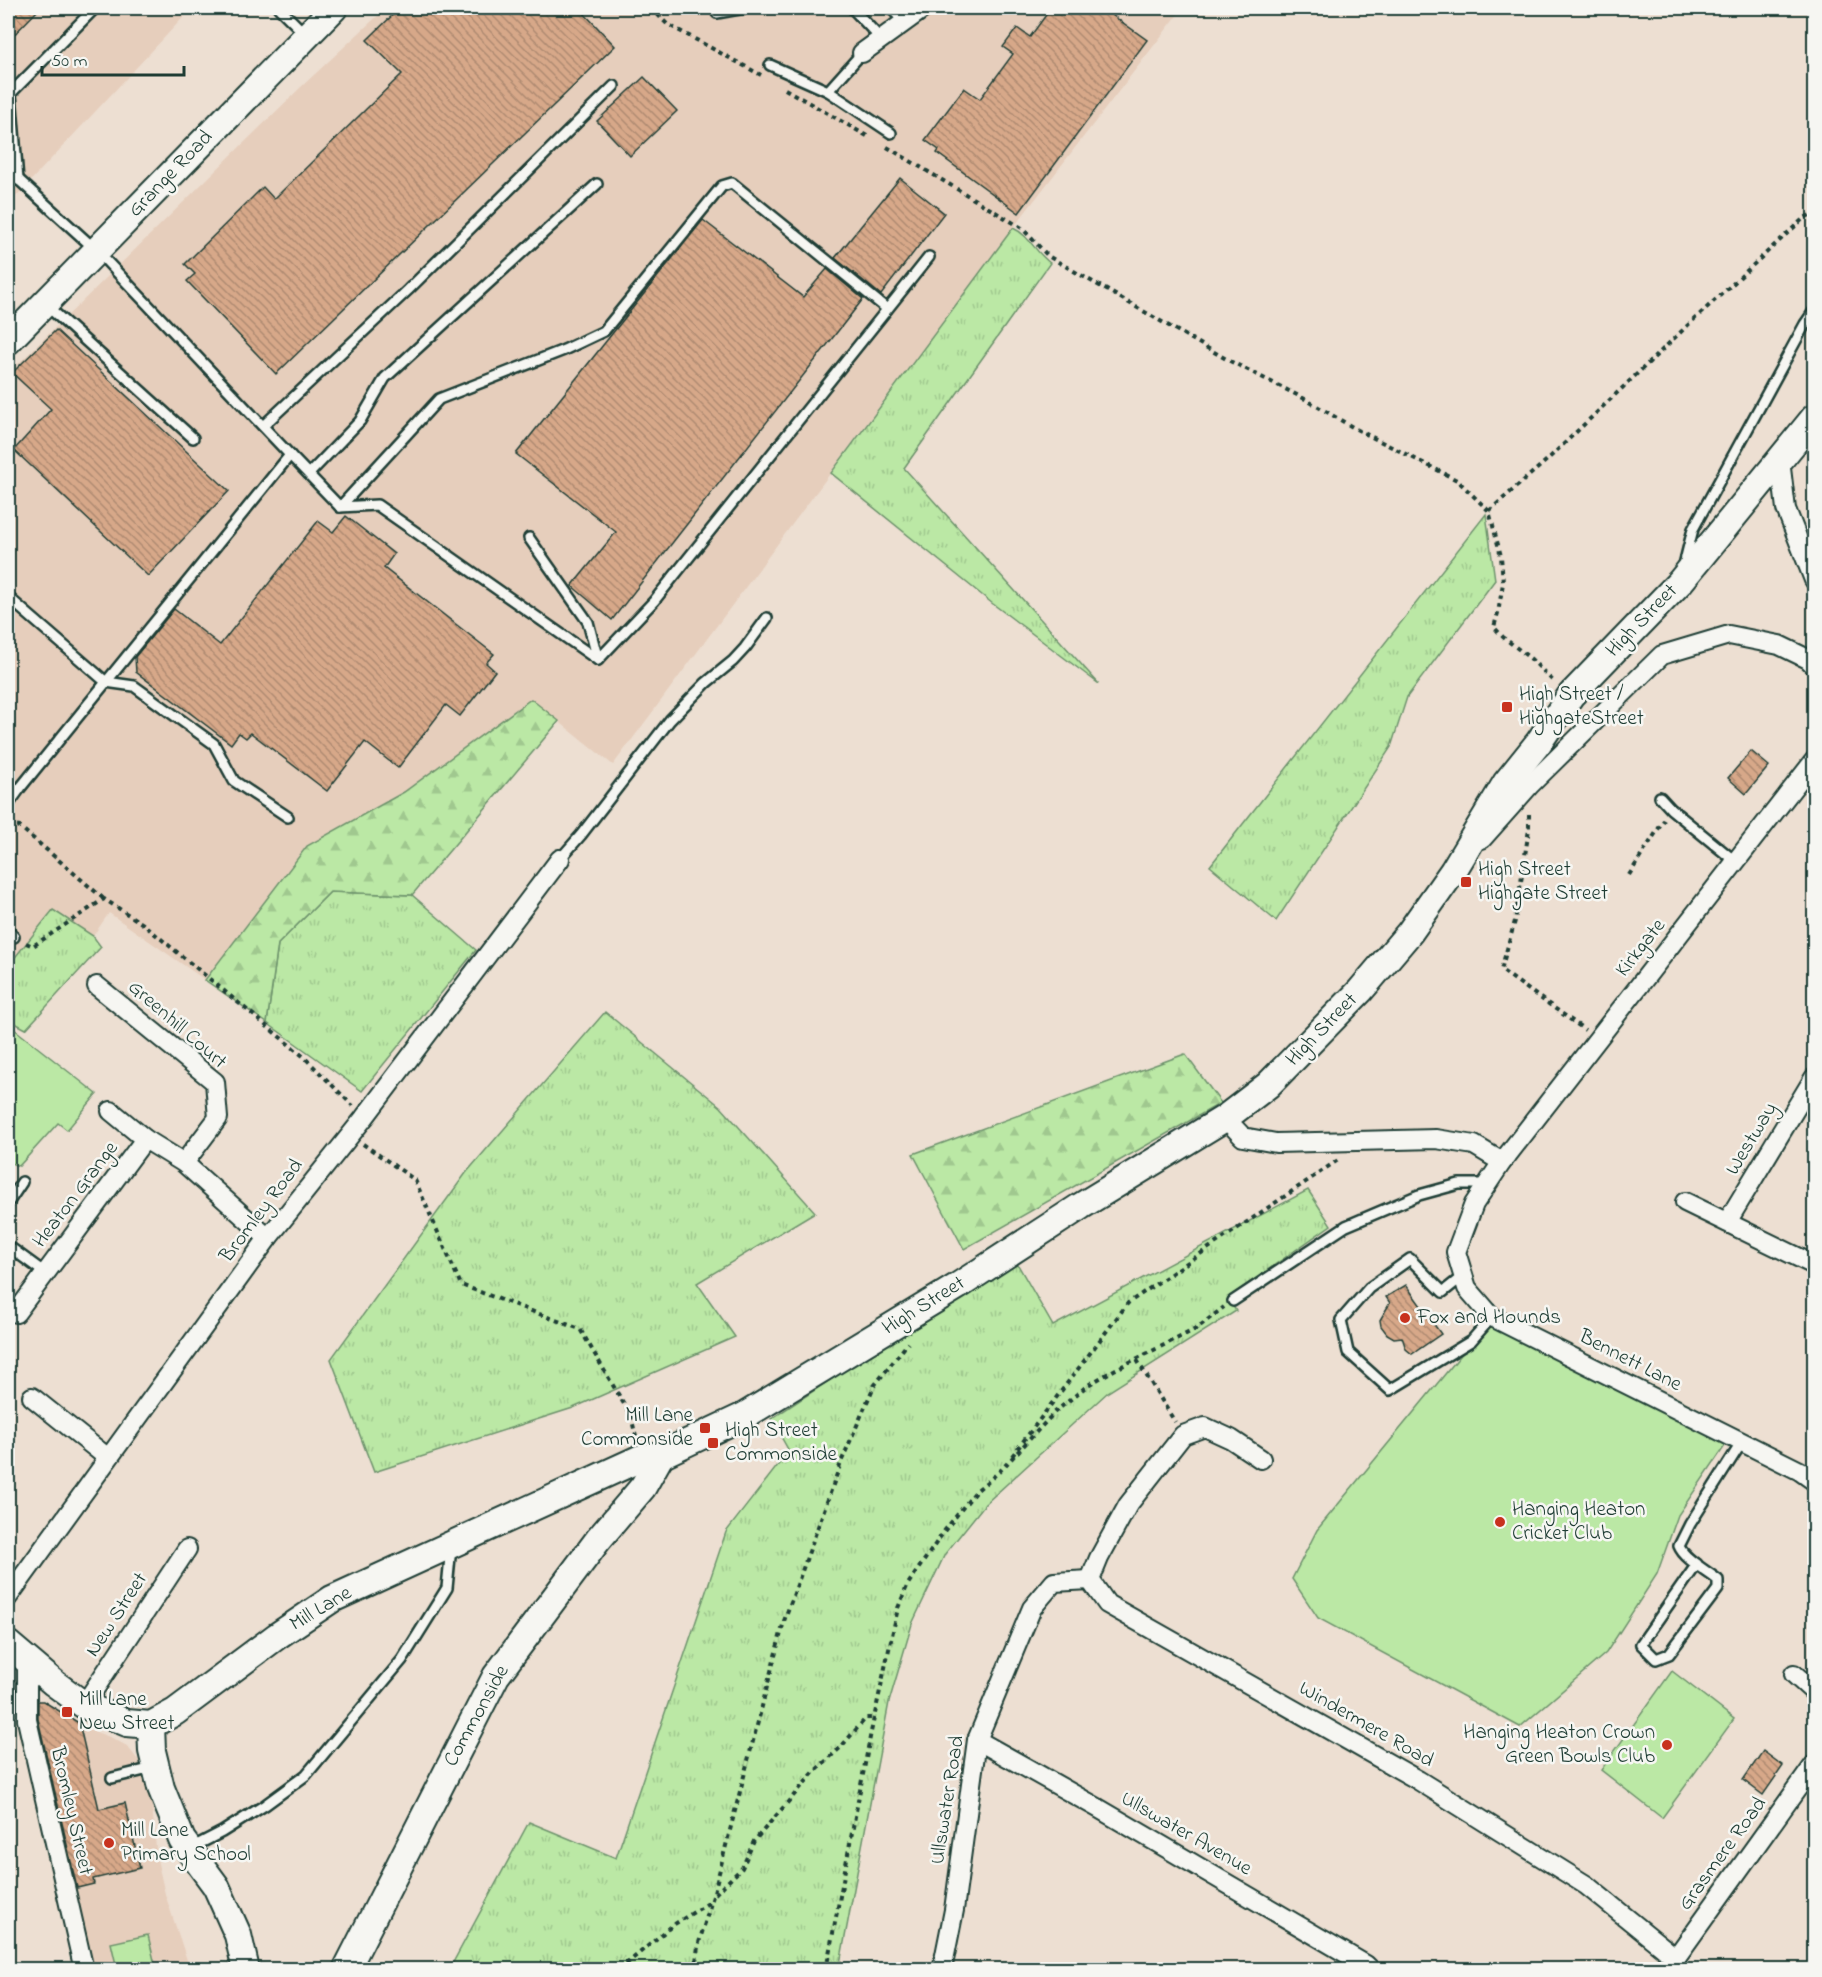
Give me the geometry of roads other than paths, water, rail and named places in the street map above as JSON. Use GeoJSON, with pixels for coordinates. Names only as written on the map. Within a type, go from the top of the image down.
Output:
{"type":"FeatureCollection","features":[{"type":"Feature","properties":{"kind":"street","name":"Grange Road"},"geometry":{"type":"LineString","coordinates":[[8,341],[334,8]]}},
{"type":"Feature","properties":{"kind":"street"},"geometry":{"type":"LineString","coordinates":[[862,53],[924,8]]}},
{"type":"Feature","properties":{"kind":"street","name":"High Street"},"geometry":{"type":"LineString","coordinates":[[651,1456],[744,1416],[1225,1118],[1268,1085],[1360,991],[1410,932],[1453,871],[1506,783],[1539,742],[1571,695],[1680,582],[1815,418]]}},
{"type":"Feature","properties":{"kind":"street"},"geometry":{"type":"LineString","coordinates":[[1780,460],[1786,509],[1815,580]]}},
{"type":"Feature","properties":{"kind":"street"},"geometry":{"type":"LineString","coordinates":[[1453,871],[1530,785],[1662,655],[1729,635],[1779,645],[1812,656]]}},
{"type":"Feature","properties":{"kind":"street","name":"Kirkgate"},"geometry":{"type":"LineString","coordinates":[[1456,1252],[1474,1204],[1502,1162],[1813,764]]}},
{"type":"Feature","properties":{"kind":"street","name":"Bromley Road"},"geometry":{"type":"LineString","coordinates":[[8,1597],[268,1238],[364,1118],[560,859]]}},
{"type":"Feature","properties":{"kind":"street","name":"Greenhill Court"},"geometry":{"type":"LineString","coordinates":[[98,980],[215,1082],[218,1118],[184,1163]]}},
{"type":"Feature","properties":{"kind":"street","name":"Westway"},"geometry":{"type":"LineString","coordinates":[[1727,1222],[1815,1078]]}},
{"type":"Feature","properties":{"kind":"street","name":"Heaton Grange"},"geometry":{"type":"LineString","coordinates":[[16,1313],[145,1140],[111,1111]]}},
{"type":"Feature","properties":{"kind":"street"},"geometry":{"type":"LineString","coordinates":[[1225,1118],[1243,1137],[1276,1143],[1436,1139],[1473,1145],[1502,1162]]}},
{"type":"Feature","properties":{"kind":"street"},"geometry":{"type":"LineString","coordinates":[[145,1140],[184,1163],[268,1238]]}},
{"type":"Feature","properties":{"kind":"street"},"geometry":{"type":"LineString","coordinates":[[1686,1202],[1815,1265]]}},
{"type":"Feature","properties":{"kind":"street","name":"Bennett Lane"},"geometry":{"type":"LineString","coordinates":[[1456,1252],[1467,1288],[1492,1317],[1800,1471],[1815,1481]]}},
{"type":"Feature","properties":{"kind":"street"},"geometry":{"type":"LineString","coordinates":[[32,1397],[108,1458]]}},
{"type":"Feature","properties":{"kind":"street"},"geometry":{"type":"LineString","coordinates":[[1090,1580],[1099,1558],[1128,1505],[1183,1435],[1205,1427],[1231,1439],[1261,1459]]}},
{"type":"Feature","properties":{"kind":"street","name":"Mill Lane"},"geometry":{"type":"LineString","coordinates":[[151,1725],[175,1712],[332,1599],[452,1543],[651,1456]]}},
{"type":"Feature","properties":{"kind":"street","name":"Commonside"},"geometry":{"type":"LineString","coordinates":[[346,1970],[495,1676],[598,1540],[643,1487],[651,1456]]}},
{"type":"Feature","properties":{"kind":"street","name":"New Street"},"geometry":{"type":"LineString","coordinates":[[84,1705],[187,1549]]}},
{"type":"Feature","properties":{"kind":"street","name":"Ullswater Road"},"geometry":{"type":"LineString","coordinates":[[942,1970],[954,1910],[977,1740],[1032,1608],[1054,1582],[1090,1580]]}},
{"type":"Feature","properties":{"kind":"street","name":"Windermere Road"},"geometry":{"type":"LineString","coordinates":[[1090,1580],[1107,1604],[1418,1780],[1586,1886],[1672,1964]]}},
{"type":"Feature","properties":{"kind":"street"},"geometry":{"type":"LineString","coordinates":[[8,1644],[84,1705],[128,1723],[151,1725],[152,1751],[161,1788],[182,1840],[216,1886],[238,1935],[246,1970]]}},
{"type":"Feature","properties":{"kind":"street","name":"Bromley Street"},"geometry":{"type":"LineString","coordinates":[[27,1661],[27,1720],[84,1970]]}},
{"type":"Feature","properties":{"kind":"street"},"geometry":{"type":"LineString","coordinates":[[1794,1674],[1815,1692]]}},
{"type":"Feature","properties":{"kind":"street","name":"Ullswater Avenue"},"geometry":{"type":"LineString","coordinates":[[977,1740],[1098,1808],[1371,1970]]}},
{"type":"Feature","properties":{"kind":"street","name":"Grasmere Road"},"geometry":{"type":"LineString","coordinates":[[1672,1964],[1815,1765]]}},
{"type":"Feature","properties":{"kind":"lane"},"geometry":{"type":"LineString","coordinates":[[18,180],[11,117],[11,93],[95,8]]}},
{"type":"Feature","properties":{"kind":"lane"},"geometry":{"type":"LineString","coordinates":[[279,8],[306,36]]}},
{"type":"Feature","properties":{"kind":"lane"},"geometry":{"type":"LineString","coordinates":[[717,13],[745,8]]}},
{"type":"Feature","properties":{"kind":"lane"},"geometry":{"type":"LineString","coordinates":[[852,8],[881,39]]}},
{"type":"Feature","properties":{"kind":"lane"},"geometry":{"type":"LineString","coordinates":[[891,8],[904,22]]}},
{"type":"Feature","properties":{"kind":"lane"},"geometry":{"type":"LineString","coordinates":[[828,91],[862,53]]}},
{"type":"Feature","properties":{"kind":"lane"},"geometry":{"type":"LineString","coordinates":[[770,65],[828,91],[891,133]]}},
{"type":"Feature","properties":{"kind":"lane"},"geometry":{"type":"LineString","coordinates":[[263,426],[408,290],[614,86]]}},
{"type":"Feature","properties":{"kind":"lane"},"geometry":{"type":"LineString","coordinates":[[8,170],[96,250],[340,507],[377,505],[598,660]]}},
{"type":"Feature","properties":{"kind":"lane"},"geometry":{"type":"LineString","coordinates":[[340,507],[439,399],[564,350],[604,331],[722,186],[732,183],[887,309]]}},
{"type":"Feature","properties":{"kind":"lane"},"geometry":{"type":"LineString","coordinates":[[309,474],[360,421],[385,378],[597,184]]}},
{"type":"Feature","properties":{"kind":"lane"},"geometry":{"type":"LineString","coordinates":[[598,660],[654,601],[929,257]]}},
{"type":"Feature","properties":{"kind":"lane"},"geometry":{"type":"LineString","coordinates":[[45,303],[193,438]]}},
{"type":"Feature","properties":{"kind":"lane"},"geometry":{"type":"LineString","coordinates":[[1680,582],[1693,529],[1805,324],[1815,311]]}},
{"type":"Feature","properties":{"kind":"lane"},"geometry":{"type":"LineString","coordinates":[[8,805],[290,455]]}},
{"type":"Feature","properties":{"kind":"lane"},"geometry":{"type":"LineString","coordinates":[[529,538],[588,622],[598,660]]}},
{"type":"Feature","properties":{"kind":"lane"},"geometry":{"type":"LineString","coordinates":[[8,597],[106,682],[134,686],[214,744],[234,781],[288,817]]}},
{"type":"Feature","properties":{"kind":"lane"},"geometry":{"type":"LineString","coordinates":[[560,859],[670,720],[706,683],[733,661],[767,618]]}},
{"type":"Feature","properties":{"kind":"lane"},"geometry":{"type":"LineString","coordinates":[[1660,797],[1671,809],[1736,862]]}},
{"type":"Feature","properties":{"kind":"lane"},"geometry":{"type":"LineString","coordinates":[[8,1203],[22,1182]]}},
{"type":"Feature","properties":{"kind":"lane"},"geometry":{"type":"LineString","coordinates":[[1233,1301],[1346,1226],[1419,1195],[1459,1184],[1488,1184]]}},
{"type":"Feature","properties":{"kind":"lane"},"geometry":{"type":"LineString","coordinates":[[8,1246],[45,1273]]}},
{"type":"Feature","properties":{"kind":"lane"},"geometry":{"type":"LineString","coordinates":[[1463,1276],[1443,1292],[1410,1259],[1369,1288],[1341,1320],[1348,1352],[1390,1390],[1471,1341],[1492,1317]]}},
{"type":"Feature","properties":{"kind":"lane"},"geometry":{"type":"LineString","coordinates":[[1697,1564],[1641,1644],[1656,1659],[1669,1654],[1718,1589],[1718,1580],[1697,1564],[1682,1554],[1679,1546],[1690,1524],[1742,1442]]}},
{"type":"Feature","properties":{"kind":"lane"},"geometry":{"type":"LineString","coordinates":[[189,1850],[265,1805],[306,1775],[402,1660],[447,1588],[452,1543]]}},
{"type":"Feature","properties":{"kind":"lane"},"geometry":{"type":"LineString","coordinates":[[112,1778],[156,1768]]}},
{"type":"Feature","properties":{"kind":"place","name":"High Street / HighgateStreet"},"geometry":{"type":"Point","coordinates":[1507,707]}},
{"type":"Feature","properties":{"kind":"place","name":"High Street Highgate Street"},"geometry":{"type":"Point","coordinates":[1466,882]}},
{"type":"Feature","properties":{"kind":"place","name":"Fox and Hounds"},"geometry":{"type":"Point","coordinates":[1405,1318]}},
{"type":"Feature","properties":{"kind":"place","name":"Mill Lane Commonside"},"geometry":{"type":"Point","coordinates":[705,1428]}},
{"type":"Feature","properties":{"kind":"place","name":"High Street Commonside"},"geometry":{"type":"Point","coordinates":[713,1443]}},
{"type":"Feature","properties":{"kind":"place","name":"Hanging Heaton Cricket Club"},"geometry":{"type":"Point","coordinates":[1500,1522]}},
{"type":"Feature","properties":{"kind":"place","name":"Mill Lane New Street"},"geometry":{"type":"Point","coordinates":[67,1712]}},
{"type":"Feature","properties":{"kind":"place","name":"Hanging Heaton Crown Green Bowls Club"},"geometry":{"type":"Point","coordinates":[1667,1745]}},
{"type":"Feature","properties":{"kind":"place","name":"Mill Lane Primary School"},"geometry":{"type":"Point","coordinates":[109,1843]}}]}
